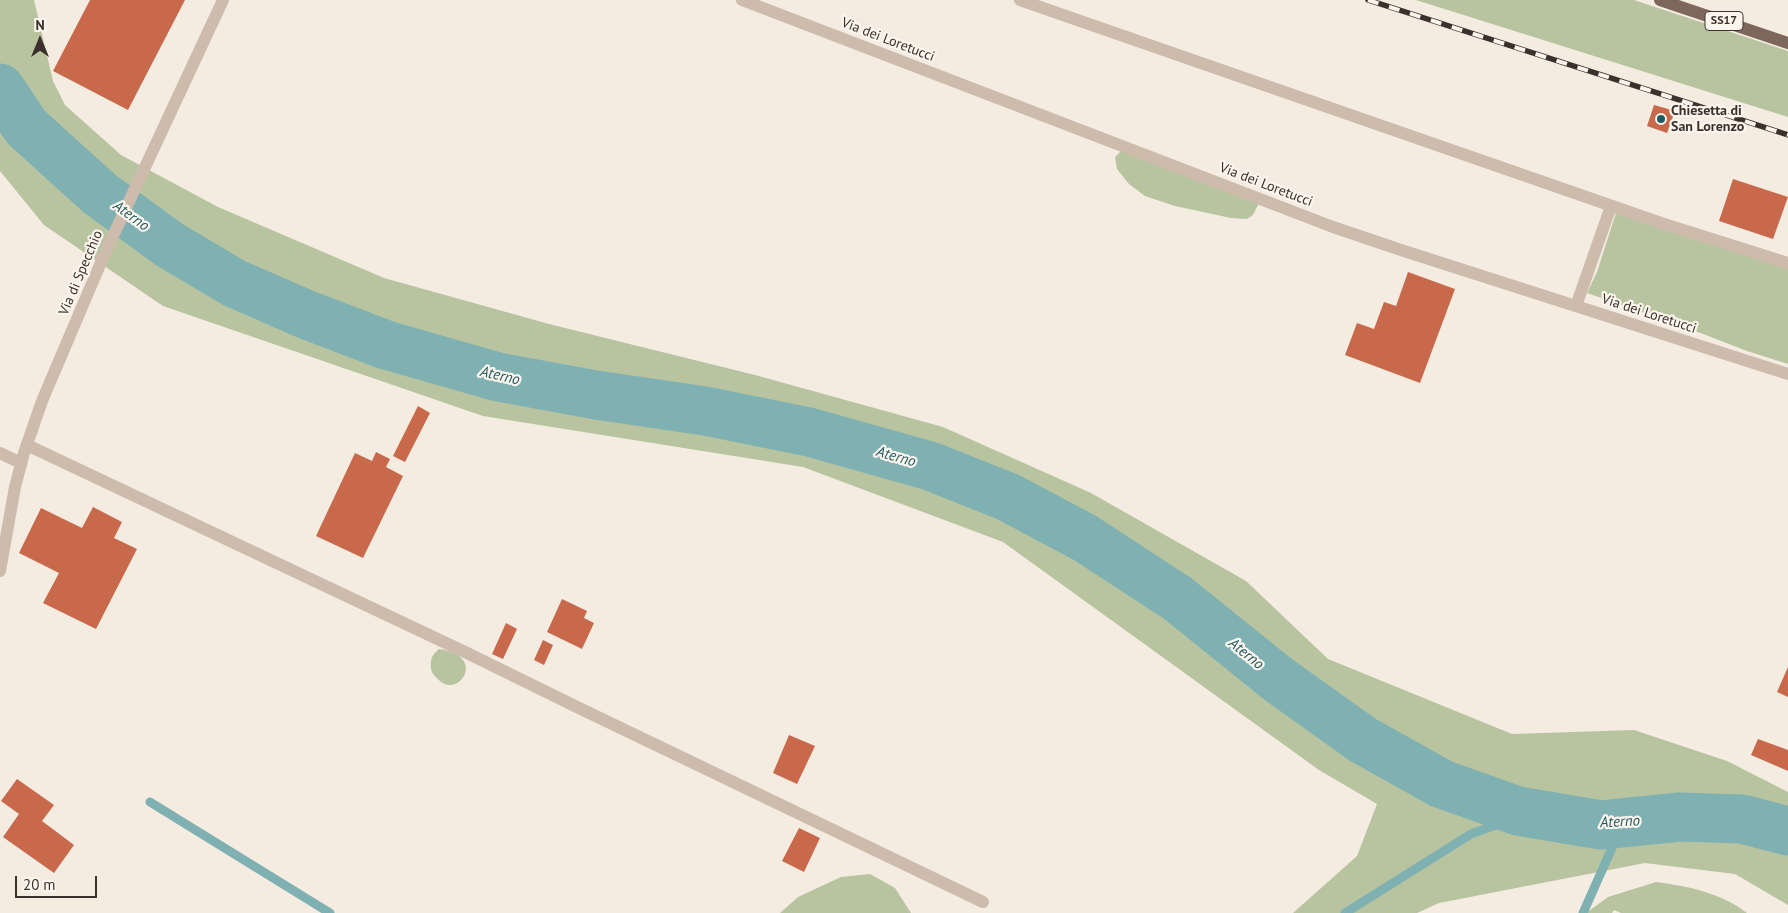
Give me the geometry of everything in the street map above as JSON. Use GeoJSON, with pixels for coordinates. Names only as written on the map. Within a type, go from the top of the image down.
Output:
{"type":"FeatureCollection","features":[{"type":"Feature","properties":{"kind":"main road","name":"SS17"},"geometry":{"type":"LineString","coordinates":[[1660,0],[1788,43]]}},
{"type":"Feature","properties":{"kind":"street","name":"Via di Specchio"},"geometry":{"type":"LineString","coordinates":[[0,571],[10,508],[27,445],[42,401],[105,253],[223,0]]}},
{"type":"Feature","properties":{"kind":"street","name":"Via dei Loretucci"},"geometry":{"type":"LineString","coordinates":[[742,0],[1333,227],[1788,374]]}},
{"type":"Feature","properties":{"kind":"street"},"geometry":{"type":"LineString","coordinates":[[1020,0],[1610,206],[1788,263]]}},
{"type":"Feature","properties":{"kind":"street"},"geometry":{"type":"LineString","coordinates":[[1576,306],[1610,206]]}},
{"type":"Feature","properties":{"kind":"street"},"geometry":{"type":"LineString","coordinates":[[27,445],[466,652],[983,902]]}},
{"type":"Feature","properties":{"kind":"street"},"geometry":{"type":"LineString","coordinates":[[0,453],[22,463]]}},
{"type":"Feature","properties":{"kind":"green space"},"geometry":{"type":"Polygon","coordinates":[[[0,0],[34,0],[53,81],[65,105],[121,155],[218,207],[384,278],[549,324],[755,375],[943,427],[1091,493],[1246,581],[1328,659],[1512,734],[1634,730],[1727,761],[1788,792],[1788,905],[1735,874],[1645,863],[1439,903],[1417,913],[1293,913],[1357,856],[1377,804],[1319,770],[1003,542],[803,467],[483,416],[163,306],[44,225],[0,171],[0,0]]]}},
{"type":"Feature","properties":{"kind":"green space"},"geometry":{"type":"Polygon","coordinates":[[[1416,0],[1634,0],[1788,51],[1788,117],[1416,0]]]}},
{"type":"Feature","properties":{"kind":"green space"},"geometry":{"type":"Polygon","coordinates":[[[1122,150],[1259,203],[1253,215],[1247,219],[1231,218],[1175,206],[1145,196],[1129,184],[1117,169],[1115,157],[1122,150]]]}},
{"type":"Feature","properties":{"kind":"green space"},"geometry":{"type":"Polygon","coordinates":[[[1616,213],[1788,267],[1788,364],[1587,293],[1597,272],[1616,213]]]}},
{"type":"Feature","properties":{"kind":"green space"},"geometry":{"type":"Polygon","coordinates":[[[439,649],[454,653],[462,659],[466,667],[465,674],[455,684],[447,685],[440,681],[432,671],[432,658],[439,649]]]}},
{"type":"Feature","properties":{"kind":"green space"},"geometry":{"type":"Polygon","coordinates":[[[870,874],[895,888],[911,913],[780,913],[798,897],[841,877],[870,874]]]}},
{"type":"Feature","properties":{"kind":"green space"},"geometry":{"type":"Polygon","coordinates":[[[1656,882],[1704,891],[1726,900],[1747,913],[1621,913],[1614,910],[1612,913],[1586,913],[1608,897],[1656,882]]]}},
{"type":"Feature","properties":{"kind":"building"},"geometry":{"type":"Polygon","coordinates":[[[90,0],[185,0],[128,110],[53,71],[90,0]]]}},
{"type":"Feature","properties":{"kind":"building","name":"Chiesetta di San Lorenzo"},"geometry":{"type":"Polygon","coordinates":[[[1654,105],[1675,111],[1667,133],[1647,126],[1654,105]]]}},
{"type":"Feature","properties":{"kind":"building"},"geometry":{"type":"Polygon","coordinates":[[[1733,179],[1788,197],[1773,239],[1719,221],[1733,179]]]}},
{"type":"Feature","properties":{"kind":"building"},"geometry":{"type":"Polygon","coordinates":[[[1408,272],[1455,289],[1420,383],[1345,355],[1357,323],[1374,329],[1384,302],[1396,306],[1408,272]]]}},
{"type":"Feature","properties":{"kind":"building"},"geometry":{"type":"Polygon","coordinates":[[[418,406],[430,413],[405,462],[393,456],[418,406]]]}},
{"type":"Feature","properties":{"kind":"building"},"geometry":{"type":"Polygon","coordinates":[[[376,452],[390,459],[386,467],[403,476],[363,558],[316,536],[355,453],[372,461],[376,452]]]}},
{"type":"Feature","properties":{"kind":"building"},"geometry":{"type":"Polygon","coordinates":[[[93,507],[122,522],[114,538],[137,549],[96,629],[43,603],[59,573],[19,553],[41,508],[82,528],[93,507]]]}},
{"type":"Feature","properties":{"kind":"building"},"geometry":{"type":"Polygon","coordinates":[[[562,599],[587,611],[584,618],[594,623],[582,649],[547,632],[562,599]]]}},
{"type":"Feature","properties":{"kind":"building"},"geometry":{"type":"Polygon","coordinates":[[[506,623],[517,629],[503,659],[492,654],[506,623]]]}},
{"type":"Feature","properties":{"kind":"building"},"geometry":{"type":"Polygon","coordinates":[[[543,640],[553,645],[544,665],[534,660],[543,640]]]}},
{"type":"Feature","properties":{"kind":"building"},"geometry":{"type":"Polygon","coordinates":[[[1788,667],[1788,697],[1777,692],[1788,667]]]}},
{"type":"Feature","properties":{"kind":"building"},"geometry":{"type":"Polygon","coordinates":[[[789,735],[815,746],[797,784],[773,773],[789,735]]]}},
{"type":"Feature","properties":{"kind":"building"},"geometry":{"type":"Polygon","coordinates":[[[1758,739],[1788,750],[1788,771],[1751,755],[1758,739]]]}},
{"type":"Feature","properties":{"kind":"building"},"geometry":{"type":"Polygon","coordinates":[[[17,779],[54,805],[42,821],[74,845],[54,873],[3,837],[19,814],[1,801],[17,779]]]}},
{"type":"Feature","properties":{"kind":"building"},"geometry":{"type":"Polygon","coordinates":[[[799,828],[820,838],[804,872],[782,861],[799,828]]]}},
{"type":"Feature","properties":{"kind":"waterway","name":"Aterno"},"geometry":{"type":"LineString","coordinates":[[0,88],[26,127],[100,194],[170,245],[234,283],[305,314],[386,345],[498,377],[596,395],[705,411],[809,432],[930,466],[1008,497],[1085,538],[1177,598],[1279,680],[1363,740],[1442,784],[1518,811],[1601,825],[1680,817],[1742,819],[1788,831]]}},
{"type":"Feature","properties":{"kind":"waterway"},"geometry":{"type":"LineString","coordinates":[[150,802],[330,913]]}},
{"type":"Feature","properties":{"kind":"waterway"},"geometry":{"type":"LineString","coordinates":[[1345,913],[1471,834],[1504,822],[1540,815]]}},
{"type":"Feature","properties":{"kind":"waterway"},"geometry":{"type":"LineString","coordinates":[[1583,913],[1623,823]]}},
{"type":"Feature","properties":{"kind":"railway"},"geometry":{"type":"LineString","coordinates":[[1368,0],[1788,135]]}},
{"type":"Feature","properties":{"kind":"place","name":"Chiesetta di San Lorenzo"},"geometry":{"type":"Point","coordinates":[1661,119]}}]}
